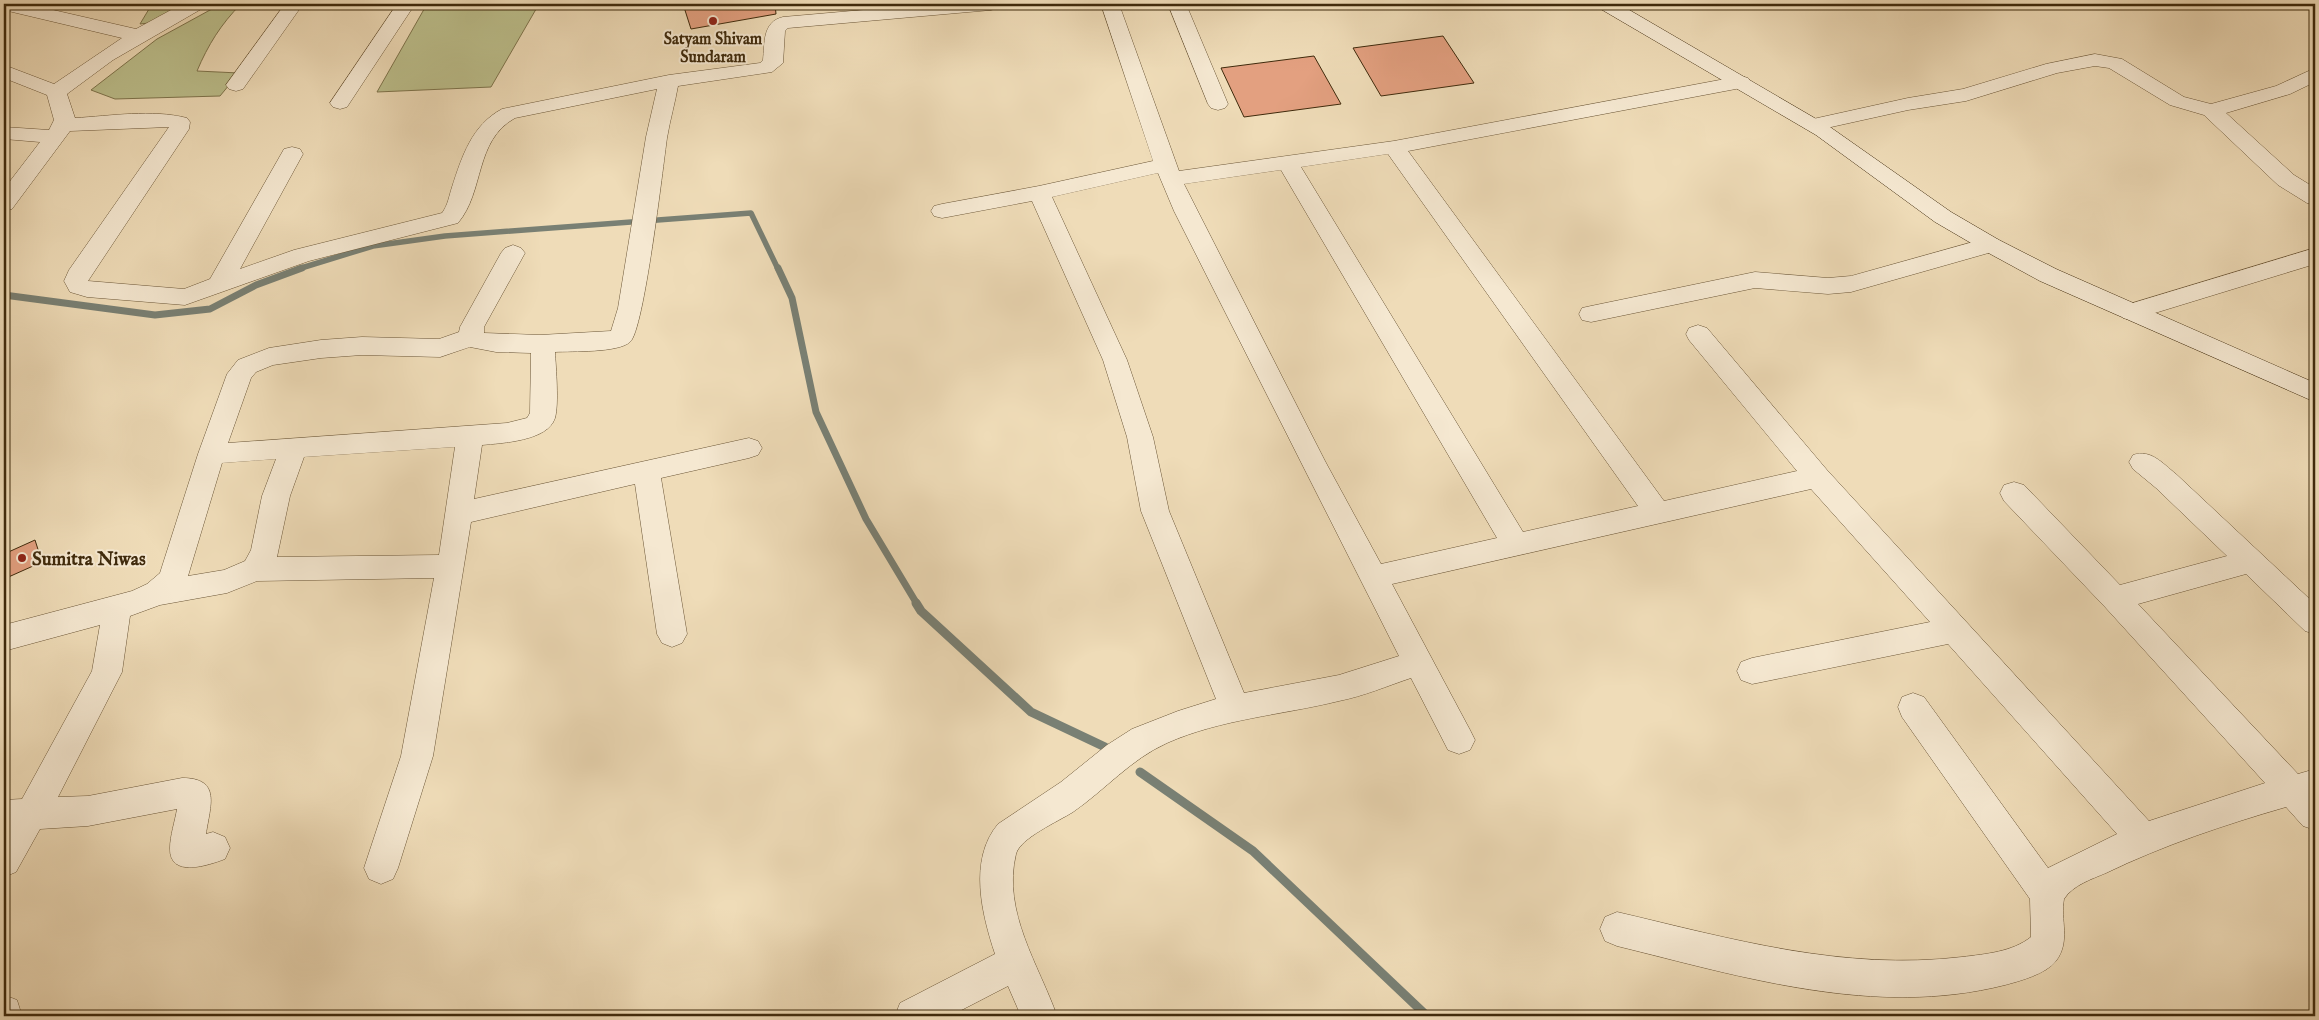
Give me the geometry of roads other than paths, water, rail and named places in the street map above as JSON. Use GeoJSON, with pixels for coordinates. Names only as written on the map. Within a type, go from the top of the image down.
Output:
{"type":"FeatureCollection","features":[{"type":"Feature","properties":{"kind":"street"},"geometry":{"type":"LineString","coordinates":[[4,4],[139,36]]}},
{"type":"Feature","properties":{"kind":"street"},"geometry":{"type":"LineString","coordinates":[[57,92],[76,77],[139,36],[196,4]]}},
{"type":"Feature","properties":{"kind":"street"},"geometry":{"type":"LineString","coordinates":[[236,85],[294,4]]}},
{"type":"Feature","properties":{"kind":"street"},"geometry":{"type":"LineString","coordinates":[[340,104],[406,4]]}},
{"type":"Feature","properties":{"kind":"street"},"geometry":{"type":"LineString","coordinates":[[4,133],[59,131],[158,120],[173,121],[181,124],[81,270],[76,284],[87,289],[184,297],[328,248],[405,231],[450,218],[459,201],[482,138],[489,125],[500,117],[669,81],[771,66],[776,29],[783,23],[992,4]]}},
{"type":"Feature","properties":{"kind":"street"},"geometry":{"type":"LineString","coordinates":[[1110,4],[1169,172],[1185,211],[1459,740]]}},
{"type":"Feature","properties":{"kind":"street"},"geometry":{"type":"LineString","coordinates":[[1177,4],[1218,104]]}},
{"type":"Feature","properties":{"kind":"street"},"geometry":{"type":"LineString","coordinates":[[1606,4],[1813,126],[1944,217],[1991,246],[2048,276],[2315,393]]}},
{"type":"Feature","properties":{"kind":"street"},"geometry":{"type":"LineString","coordinates":[[1813,126],[1908,104],[1966,95],[2053,68],[2095,60],[2115,63],[2177,101],[2211,111],[2286,180],[2315,198]]}},
{"type":"Feature","properties":{"kind":"street"},"geometry":{"type":"LineString","coordinates":[[4,71],[57,92]]}},
{"type":"Feature","properties":{"kind":"street"},"geometry":{"type":"LineString","coordinates":[[2211,111],[2283,90],[2315,74]]}},
{"type":"Feature","properties":{"kind":"street"},"geometry":{"type":"LineString","coordinates":[[155,594],[170,582],[175,574],[210,454],[240,374],[251,363],[269,357],[321,349],[362,346],[440,348],[471,337],[481,342],[543,344],[616,339],[622,336],[630,308],[657,137],[669,81]]}},
{"type":"Feature","properties":{"kind":"street"},"geometry":{"type":"LineString","coordinates":[[942,211],[1169,172],[1287,162],[1394,147],[1741,82]]}},
{"type":"Feature","properties":{"kind":"street"},"geometry":{"type":"LineString","coordinates":[[4,204],[59,131],[66,118],[57,99],[57,92]]}},
{"type":"Feature","properties":{"kind":"street"},"geometry":{"type":"LineString","coordinates":[[1394,147],[1657,512]]}},
{"type":"Feature","properties":{"kind":"street"},"geometry":{"type":"LineString","coordinates":[[219,285],[292,154]]}},
{"type":"Feature","properties":{"kind":"street"},"geometry":{"type":"LineString","coordinates":[[1287,162],[1516,545]]}},
{"type":"Feature","properties":{"kind":"street"},"geometry":{"type":"LineString","coordinates":[[1039,193],[1115,360],[1140,436],[1155,511],[1235,708]]}},
{"type":"Feature","properties":{"kind":"street"},"geometry":{"type":"LineString","coordinates":[[1591,314],[1755,280],[1828,286],[1851,284],[1991,246]]}},
{"type":"Feature","properties":{"kind":"street"},"geometry":{"type":"LineString","coordinates":[[471,337],[472,327],[513,253]]}},
{"type":"Feature","properties":{"kind":"street"},"geometry":{"type":"LineString","coordinates":[[2132,312],[2315,256]]}},
{"type":"Feature","properties":{"kind":"street"},"geometry":{"type":"LineString","coordinates":[[1698,334],[1817,477],[2142,838]]}},
{"type":"Feature","properties":{"kind":"street"},"geometry":{"type":"LineString","coordinates":[[210,454],[470,437],[519,431],[539,423],[543,413],[543,344]]}},
{"type":"Feature","properties":{"kind":"street"},"geometry":{"type":"LineString","coordinates":[[381,868],[417,756],[442,607],[451,566],[457,514],[470,437]]}},
{"type":"Feature","properties":{"kind":"street"},"geometry":{"type":"LineString","coordinates":[[255,569],[265,552],[276,496],[294,448]]}},
{"type":"Feature","properties":{"kind":"street"},"geometry":{"type":"LineString","coordinates":[[457,514],[749,448]]}},
{"type":"Feature","properties":{"kind":"street"},"geometry":{"type":"LineString","coordinates":[[2142,462],[2155,471],[2315,622]]}},
{"type":"Feature","properties":{"kind":"street"},"geometry":{"type":"LineString","coordinates":[[647,472],[672,634]]}},
{"type":"Feature","properties":{"kind":"street"},"geometry":{"type":"LineString","coordinates":[[1373,577],[1817,477]]}},
{"type":"Feature","properties":{"kind":"street"},"geometry":{"type":"LineString","coordinates":[[2014,493],[2115,598],[2304,787],[2315,815]]}},
{"type":"Feature","properties":{"kind":"street"},"geometry":{"type":"LineString","coordinates":[[2115,598],[2250,561]]}},
{"type":"Feature","properties":{"kind":"street"},"geometry":{"type":"LineString","coordinates":[[4,638],[117,608],[155,594],[227,581],[255,569],[451,566]]}},
{"type":"Feature","properties":{"kind":"street"},"geometry":{"type":"LineString","coordinates":[[4,861],[15,821],[107,672],[117,608]]}},
{"type":"Feature","properties":{"kind":"street"},"geometry":{"type":"LineString","coordinates":[[1752,672],[1954,630]]}},
{"type":"Feature","properties":{"kind":"street"},"geometry":{"type":"LineString","coordinates":[[1039,1016],[1007,944],[999,904],[1000,848],[1007,838],[1019,827],[1082,788],[1135,744],[1156,733],[1235,708],[1341,687],[1418,663]]}},
{"type":"Feature","properties":{"kind":"street"},"geometry":{"type":"LineString","coordinates":[[1913,707],[2047,895]]}},
{"type":"Feature","properties":{"kind":"street"},"geometry":{"type":"LineString","coordinates":[[1617,929],[1800,971],[1872,979],[1928,978],[1994,969],[2012,965],[2035,956],[2045,949],[2049,939],[2046,907],[2047,895],[2053,884],[2065,876],[2142,838],[2189,821],[2304,787]]}},
{"type":"Feature","properties":{"kind":"street"},"geometry":{"type":"LineString","coordinates":[[15,821],[88,811],[182,793],[193,793],[196,796],[186,850],[189,853],[195,853],[213,848]]}},
{"type":"Feature","properties":{"kind":"street"},"geometry":{"type":"LineString","coordinates":[[913,1016],[1015,963]]}},
{"type":"Feature","properties":{"kind":"waterway"},"geometry":{"type":"LineString","coordinates":[[298,269],[373,246],[445,236],[751,213],[778,269]]}},
{"type":"Feature","properties":{"kind":"waterway"},"geometry":{"type":"LineString","coordinates":[[4,295],[155,315],[210,309],[256,285],[302,268]]}},
{"type":"Feature","properties":{"kind":"waterway"},"geometry":{"type":"LineString","coordinates":[[778,268],[792,298],[816,412],[866,519],[917,604]]}},
{"type":"Feature","properties":{"kind":"waterway"},"geometry":{"type":"LineString","coordinates":[[916,603],[921,611],[1031,712],[1105,747]]}},
{"type":"Feature","properties":{"kind":"waterway"},"geometry":{"type":"LineString","coordinates":[[1140,772],[1253,851],[1427,1016]]}},
{"type":"Feature","properties":{"kind":"place","name":"Satyam Shivam Sundaram"},"geometry":{"type":"Point","coordinates":[713,21]}},
{"type":"Feature","properties":{"kind":"place","name":"Sumitra Niwas"},"geometry":{"type":"Point","coordinates":[22,558]}}]}
